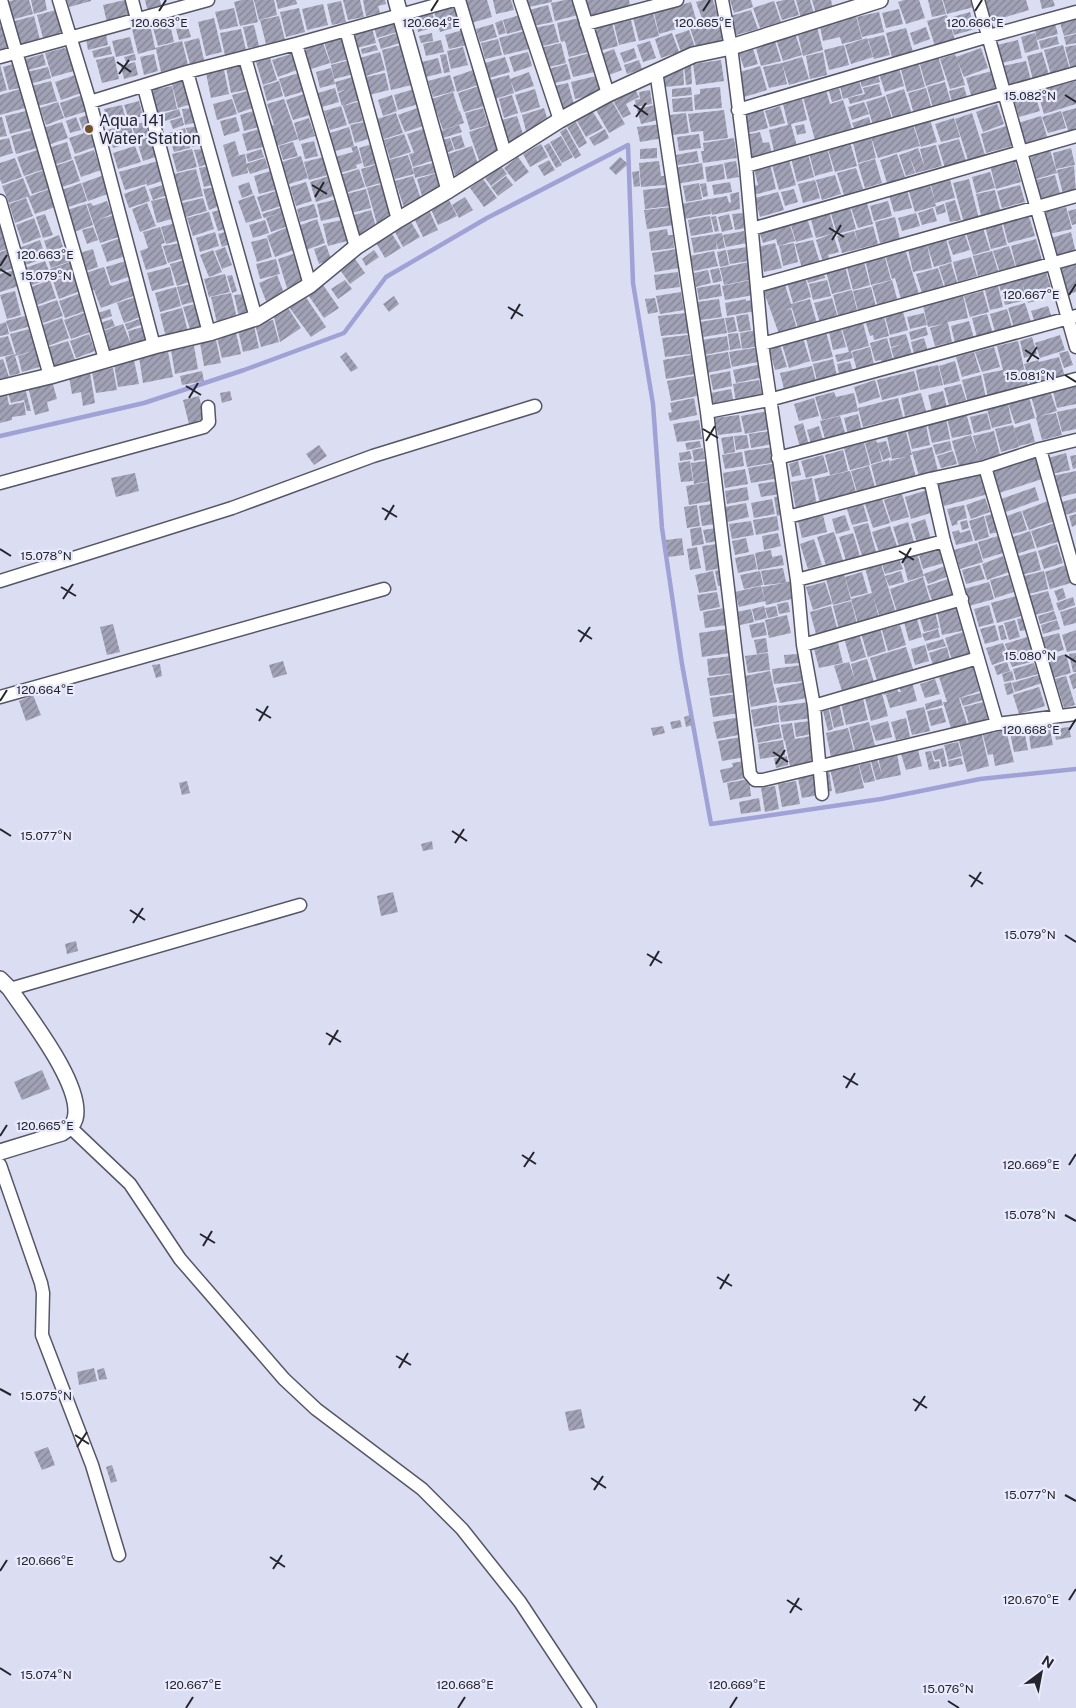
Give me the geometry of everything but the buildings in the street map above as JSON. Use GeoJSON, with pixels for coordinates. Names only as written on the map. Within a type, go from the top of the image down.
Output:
{"type":"FeatureCollection","features":[{"type":"Feature","properties":{"kind":"street"},"geometry":{"type":"LineString","coordinates":[[1,0],[106,359]]}},
{"type":"Feature","properties":{"kind":"street"},"geometry":{"type":"LineString","coordinates":[[59,0],[90,102],[154,346]]}},
{"type":"Feature","properties":{"kind":"street"},"geometry":{"type":"LineString","coordinates":[[132,0],[137,19]]}},
{"type":"Feature","properties":{"kind":"street"},"geometry":{"type":"LineString","coordinates":[[0,57],[208,0]]}},
{"type":"Feature","properties":{"kind":"street"},"geometry":{"type":"LineString","coordinates":[[396,0],[449,190]]}},
{"type":"Feature","properties":{"kind":"street"},"geometry":{"type":"LineString","coordinates":[[90,102],[144,87],[187,72],[245,58],[454,0]]}},
{"type":"Feature","properties":{"kind":"street"},"geometry":{"type":"LineString","coordinates":[[459,0],[505,153]]}},
{"type":"Feature","properties":{"kind":"street"},"geometry":{"type":"LineString","coordinates":[[520,0],[560,120]]}},
{"type":"Feature","properties":{"kind":"street"},"geometry":{"type":"LineString","coordinates":[[579,0],[608,94]]}},
{"type":"Feature","properties":{"kind":"street"},"geometry":{"type":"LineString","coordinates":[[586,24],[677,0]]}},
{"type":"Feature","properties":{"kind":"street"},"geometry":{"type":"LineString","coordinates":[[722,0],[731,46],[746,166],[769,400],[797,580],[803,645],[814,706],[822,794]]}},
{"type":"Feature","properties":{"kind":"street"},"geometry":{"type":"LineString","coordinates":[[0,388],[209,333],[256,318],[310,284],[356,247],[398,220],[560,120],[608,94],[693,56],[880,0]]}},
{"type":"Feature","properties":{"kind":"street"},"geometry":{"type":"LineString","coordinates":[[978,0],[1052,263],[1072,317],[1076,347]]}},
{"type":"Feature","properties":{"kind":"street"},"geometry":{"type":"LineString","coordinates":[[738,110],[1076,12]]}},
{"type":"Feature","properties":{"kind":"street"},"geometry":{"type":"LineString","coordinates":[[346,30],[398,220]]}},
{"type":"Feature","properties":{"kind":"street"},"geometry":{"type":"LineString","coordinates":[[296,44],[356,247]]}},
{"type":"Feature","properties":{"kind":"street"},"geometry":{"type":"LineString","coordinates":[[245,58],[310,284]]}},
{"type":"Feature","properties":{"kind":"street"},"geometry":{"type":"LineString","coordinates":[[656,71],[707,412],[750,774],[755,780],[763,780],[997,724],[1076,714]]}},
{"type":"Feature","properties":{"kind":"street"},"geometry":{"type":"LineString","coordinates":[[187,72],[256,318]]}},
{"type":"Feature","properties":{"kind":"street"},"geometry":{"type":"LineString","coordinates":[[746,166],[1076,73]]}},
{"type":"Feature","properties":{"kind":"street"},"geometry":{"type":"LineString","coordinates":[[144,87],[209,333]]}},
{"type":"Feature","properties":{"kind":"street"},"geometry":{"type":"LineString","coordinates":[[752,229],[1021,150],[1076,136]]}},
{"type":"Feature","properties":{"kind":"street"},"geometry":{"type":"LineString","coordinates":[[757,286],[1076,196]]}},
{"type":"Feature","properties":{"kind":"street"},"geometry":{"type":"LineString","coordinates":[[0,201],[50,376]]}},
{"type":"Feature","properties":{"kind":"street"},"geometry":{"type":"LineString","coordinates":[[762,344],[1076,257]]}},
{"type":"Feature","properties":{"kind":"street"},"geometry":{"type":"LineString","coordinates":[[707,412],[769,400],[1072,317]]}},
{"type":"Feature","properties":{"kind":"street"},"geometry":{"type":"LineString","coordinates":[[778,458],[1076,379]]}},
{"type":"Feature","properties":{"kind":"street"},"geometry":{"type":"LineString","coordinates":[[0,581],[232,508],[373,456],[535,406]]}},
{"type":"Feature","properties":{"kind":"street"},"geometry":{"type":"LineString","coordinates":[[0,483],[204,427],[209,422],[208,407]]}},
{"type":"Feature","properties":{"kind":"street"},"geometry":{"type":"LineString","coordinates":[[788,517],[930,479],[985,467],[1040,449],[1076,440]]}},
{"type":"Feature","properties":{"kind":"street"},"geometry":{"type":"LineString","coordinates":[[1040,449],[1076,578]]}},
{"type":"Feature","properties":{"kind":"street"},"geometry":{"type":"LineString","coordinates":[[985,467],[1058,716]]}},
{"type":"Feature","properties":{"kind":"street"},"geometry":{"type":"LineString","coordinates":[[930,479],[944,541],[997,724]]}},
{"type":"Feature","properties":{"kind":"street"},"geometry":{"type":"LineString","coordinates":[[797,580],[944,541]]}},
{"type":"Feature","properties":{"kind":"street"},"geometry":{"type":"LineString","coordinates":[[0,698],[384,590]]}},
{"type":"Feature","properties":{"kind":"street"},"geometry":{"type":"LineString","coordinates":[[803,645],[962,599]]}},
{"type":"Feature","properties":{"kind":"street"},"geometry":{"type":"LineString","coordinates":[[814,706],[978,658]]}},
{"type":"Feature","properties":{"kind":"street"},"geometry":{"type":"LineString","coordinates":[[0,1152],[62,1133],[70,1128],[75,1119],[75,1108],[67,1080],[50,1047],[5,984],[300,905]]}},
{"type":"Feature","properties":{"kind":"street"},"geometry":{"type":"LineString","coordinates":[[70,1128],[130,1184],[180,1259],[284,1379],[316,1410],[422,1489],[462,1529],[520,1602],[590,1708]]}},
{"type":"Feature","properties":{"kind":"street"},"geometry":{"type":"LineString","coordinates":[[0,1165],[41,1283],[43,1293],[42,1335],[92,1465],[119,1555]]}},
{"type":"Feature","properties":{"kind":"waterway"},"geometry":{"type":"LineString","coordinates":[[0,436],[144,403],[244,370],[344,333],[386,277],[487,218],[628,145],[633,283],[653,404],[662,528],[682,664],[711,824],[881,799],[980,779],[1076,769]]}},
{"type":"Feature","properties":{"kind":"place","name":"Aqua 141 Water Station"},"geometry":{"type":"Point","coordinates":[89,129]}}]}
